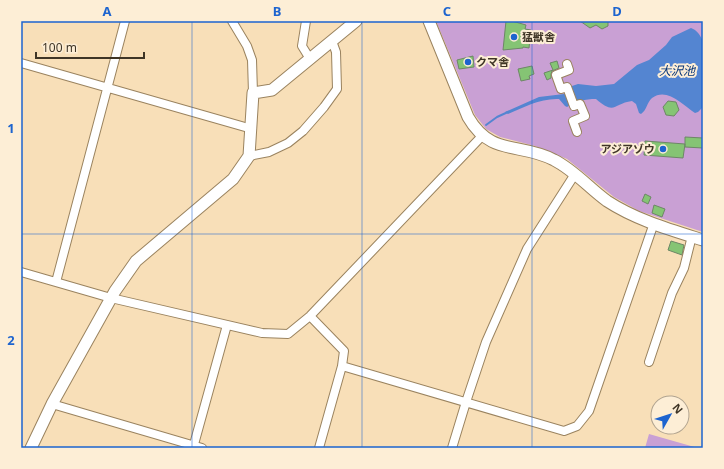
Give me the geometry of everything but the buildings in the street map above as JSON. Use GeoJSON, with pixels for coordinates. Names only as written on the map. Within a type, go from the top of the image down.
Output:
{"type":"FeatureCollection","features":[{"type":"Feature","properties":{"kind":"street"},"geometry":{"type":"LineString","coordinates":[[56,282],[125,21]]}},
{"type":"Feature","properties":{"kind":"street"},"geometry":{"type":"LineString","coordinates":[[31,448],[52,404],[111,298],[136,261],[233,179],[249,156],[252,129],[252,60],[247,46],[232,21]]}},
{"type":"Feature","properties":{"kind":"street"},"geometry":{"type":"LineString","coordinates":[[306,21],[302,46],[310,60]]}},
{"type":"Feature","properties":{"kind":"street"},"geometry":{"type":"LineString","coordinates":[[253,93],[272,90],[356,21]]}},
{"type":"Feature","properties":{"kind":"street"},"geometry":{"type":"LineString","coordinates":[[429,21],[468,117],[476,130],[482,136],[498,145],[545,156],[563,165],[610,202],[633,215],[703,240]]}},
{"type":"Feature","properties":{"kind":"street"},"geometry":{"type":"LineString","coordinates":[[249,156],[269,152],[288,143],[303,131],[324,107],[337,89],[336,52],[332,41]]}},
{"type":"Feature","properties":{"kind":"street"},"geometry":{"type":"LineString","coordinates":[[21,63],[252,129]]}},
{"type":"Feature","properties":{"kind":"street"},"geometry":{"type":"LineString","coordinates":[[567,64],[569,70],[556,75],[561,89],[566,87],[574,106],[580,104],[585,116],[573,121],[577,132]]}},
{"type":"Feature","properties":{"kind":"street"},"geometry":{"type":"LineString","coordinates":[[21,272],[111,298],[227,325],[262,333],[288,334],[310,316],[482,136]]}},
{"type":"Feature","properties":{"kind":"street"},"geometry":{"type":"LineString","coordinates":[[452,448],[486,342],[527,249],[575,174]]}},
{"type":"Feature","properties":{"kind":"street"},"geometry":{"type":"LineString","coordinates":[[342,366],[564,431],[577,426],[589,411],[654,223]]}},
{"type":"Feature","properties":{"kind":"street"},"geometry":{"type":"LineString","coordinates":[[649,362],[672,293],[684,268],[692,236]]}},
{"type":"Feature","properties":{"kind":"street"},"geometry":{"type":"LineString","coordinates":[[310,316],[344,351],[342,366],[319,448]]}},
{"type":"Feature","properties":{"kind":"street"},"geometry":{"type":"LineString","coordinates":[[193,447],[227,325]]}},
{"type":"Feature","properties":{"kind":"street"},"geometry":{"type":"LineString","coordinates":[[52,404],[193,447],[202,448]]}},
{"type":"Feature","properties":{"kind":"shaded area"},"geometry":{"type":"Polygon","coordinates":[[[436,21],[703,21],[703,232],[639,211],[614,197],[567,159],[535,146],[500,137],[486,129],[475,115],[436,21]]]}},
{"type":"Feature","properties":{"kind":"shaded area"},"geometry":{"type":"Polygon","coordinates":[[[649,434],[698,448],[645,448],[649,434]]]}},
{"type":"Feature","properties":{"kind":"water","name":"大沢池"},"geometry":{"type":"Polygon","coordinates":[[[691,28],[698,33],[703,41],[703,107],[698,112],[695,113],[675,98],[658,95],[652,98],[641,114],[639,113],[636,104],[632,101],[611,108],[602,104],[596,99],[588,99],[574,103],[567,107],[559,99],[552,99],[533,104],[508,114],[505,112],[539,97],[564,94],[564,90],[578,84],[596,86],[614,84],[637,65],[649,60],[666,45],[672,37],[691,28]]]}},
{"type":"Feature","properties":{"kind":"waterway"},"geometry":{"type":"LineString","coordinates":[[486,125],[497,117],[508,112]]}},
{"type":"Feature","properties":{"kind":"place","name":"猛獣舎"},"geometry":{"type":"Point","coordinates":[514,37]}},
{"type":"Feature","properties":{"kind":"place","name":"クマ舎"},"geometry":{"type":"Point","coordinates":[468,62]}},
{"type":"Feature","properties":{"kind":"place","name":"アジアゾウ"},"geometry":{"type":"Point","coordinates":[663,149]}}]}
